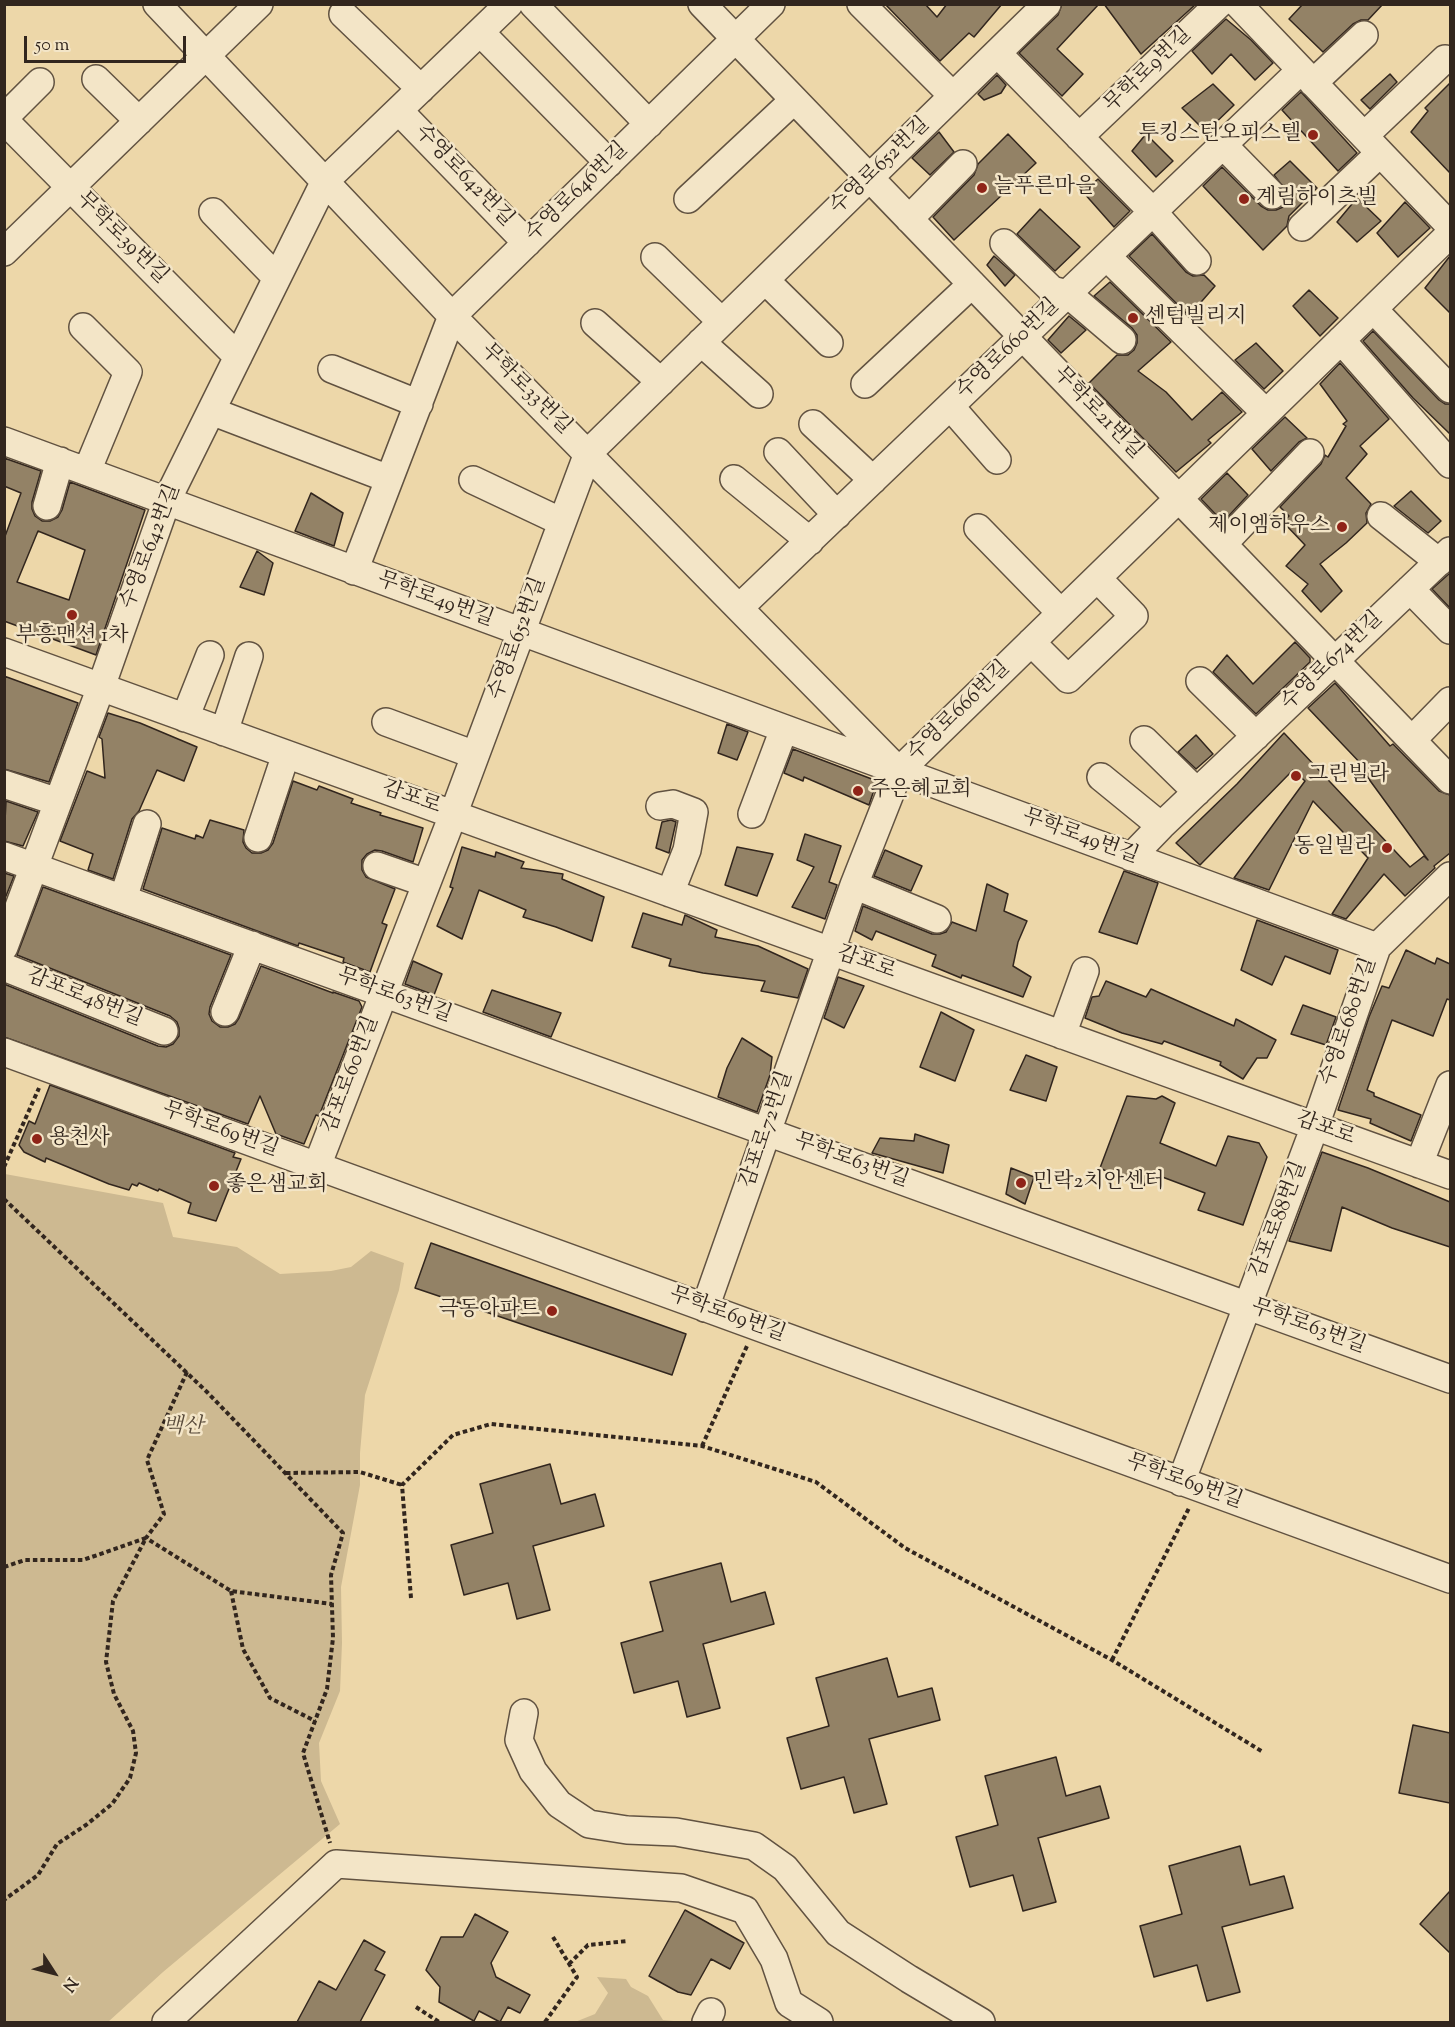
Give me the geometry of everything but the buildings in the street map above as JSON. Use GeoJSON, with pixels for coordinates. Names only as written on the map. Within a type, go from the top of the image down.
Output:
{"type":"FeatureCollection","features":[{"type":"Feature","properties":{"kind":"street","name":"무학로33번길"},"geometry":{"type":"LineString","coordinates":[[157,4],[452,316],[899,771]]}},
{"type":"Feature","properties":{"kind":"street"},"geometry":{"type":"LineString","coordinates":[[4,252],[259,4]]}},
{"type":"Feature","properties":{"kind":"street","name":"수영로642번길"},"geometry":{"type":"LineString","coordinates":[[4,946],[101,687],[167,500],[325,181],[509,4]]}},
{"type":"Feature","properties":{"kind":"street"},"geometry":{"type":"LineString","coordinates":[[533,4],[649,124]]}},
{"type":"Feature","properties":{"kind":"street","name":"무학로21번길"},"geometry":{"type":"LineString","coordinates":[[702,4],[1450,780]]}},
{"type":"Feature","properties":{"kind":"street","name":"수영로646번길"},"geometry":{"type":"LineString","coordinates":[[354,571],[452,316],[771,4]]}},
{"type":"Feature","properties":{"kind":"street"},"geometry":{"type":"LineString","coordinates":[[861,4],[953,96]]}},
{"type":"Feature","properties":{"kind":"street","name":"수영로652번길"},"geometry":{"type":"LineString","coordinates":[[453,814],[588,453],[1047,4]]}},
{"type":"Feature","properties":{"kind":"street","name":"무학로9번길"},"geometry":{"type":"LineString","coordinates":[[1079,137],[1219,4]]}},
{"type":"Feature","properties":{"kind":"street"},"geometry":{"type":"LineString","coordinates":[[1238,4],[1450,226]]}},
{"type":"Feature","properties":{"kind":"street"},"geometry":{"type":"LineString","coordinates":[[343,14],[421,89]]}},
{"type":"Feature","properties":{"kind":"street"},"geometry":{"type":"LineString","coordinates":[[480,32],[609,163]]}},
{"type":"Feature","properties":{"kind":"street"},"geometry":{"type":"LineString","coordinates":[[1307,77],[1364,35]]}},
{"type":"Feature","properties":{"kind":"street"},"geometry":{"type":"LineString","coordinates":[[996,53],[1153,212],[1197,261]]}},
{"type":"Feature","properties":{"kind":"street"},"geometry":{"type":"LineString","coordinates":[[1302,227],[1445,59]]}},
{"type":"Feature","properties":{"kind":"street","name":"수영로660번길"},"geometry":{"type":"LineString","coordinates":[[739,608],[1223,145],[1307,77]]}},
{"type":"Feature","properties":{"kind":"street"},"geometry":{"type":"LineString","coordinates":[[96,79],[139,121]]}},
{"type":"Feature","properties":{"kind":"street","name":"무학로39번길"},"geometry":{"type":"LineString","coordinates":[[40,82],[4,119],[238,357]]}},
{"type":"Feature","properties":{"kind":"street"},"geometry":{"type":"LineString","coordinates":[[688,200],[794,100]]}},
{"type":"Feature","properties":{"kind":"street","name":"수영로642번길"},"geometry":{"type":"LineString","coordinates":[[399,111],[527,243]]}},
{"type":"Feature","properties":{"kind":"street"},"geometry":{"type":"LineString","coordinates":[[1223,145],[1272,195]]}},
{"type":"Feature","properties":{"kind":"street"},"geometry":{"type":"LineString","coordinates":[[909,219],[963,164]]}},
{"type":"Feature","properties":{"kind":"street"},"geometry":{"type":"LineString","coordinates":[[213,212],[277,279]]}},
{"type":"Feature","properties":{"kind":"street","name":"수영로666번길"},"geometry":{"type":"LineString","coordinates":[[831,951],[854,885],[899,771],[1450,234]]}},
{"type":"Feature","properties":{"kind":"street","name":"수영로660번길"},"geometry":{"type":"LineString","coordinates":[[1004,243],[1052,290],[1068,294]]}},
{"type":"Feature","properties":{"kind":"street"},"geometry":{"type":"LineString","coordinates":[[655,256],[722,322]]}},
{"type":"Feature","properties":{"kind":"street"},"geometry":{"type":"LineString","coordinates":[[1107,256],[1266,413]]}},
{"type":"Feature","properties":{"kind":"street"},"geometry":{"type":"LineString","coordinates":[[765,280],[829,343]]}},
{"type":"Feature","properties":{"kind":"street"},"geometry":{"type":"LineString","coordinates":[[865,384],[972,284]]}},
{"type":"Feature","properties":{"kind":"street"},"geometry":{"type":"LineString","coordinates":[[1068,294],[1122,340]]}},
{"type":"Feature","properties":{"kind":"street"},"geometry":{"type":"LineString","coordinates":[[1374,309],[1450,389]]}},
{"type":"Feature","properties":{"kind":"street"},"geometry":{"type":"LineString","coordinates":[[595,323],[661,382]]}},
{"type":"Feature","properties":{"kind":"street"},"geometry":{"type":"LineString","coordinates":[[83,327],[128,372],[87,471]]}},
{"type":"Feature","properties":{"kind":"street"},"geometry":{"type":"LineString","coordinates":[[1341,340],[1450,464]]}},
{"type":"Feature","properties":{"kind":"street"},"geometry":{"type":"LineString","coordinates":[[701,342],[759,394]]}},
{"type":"Feature","properties":{"kind":"street"},"geometry":{"type":"LineString","coordinates":[[332,369],[419,404]]}},
{"type":"Feature","properties":{"kind":"street","name":"수영로660번길"},"geometry":{"type":"LineString","coordinates":[[950,406],[997,460]]}},
{"type":"Feature","properties":{"kind":"street"},"geometry":{"type":"LineString","coordinates":[[211,411],[389,479]]}},
{"type":"Feature","properties":{"kind":"street"},"geometry":{"type":"LineString","coordinates":[[813,424],[873,480]]}},
{"type":"Feature","properties":{"kind":"street","name":"무학로49번길"},"geometry":{"type":"LineString","coordinates":[[4,441],[1377,947]]}},
{"type":"Feature","properties":{"kind":"street"},"geometry":{"type":"LineString","coordinates":[[778,452],[837,515]]}},
{"type":"Feature","properties":{"kind":"street"},"geometry":{"type":"LineString","coordinates":[[1223,544],[1310,453]]}},
{"type":"Feature","properties":{"kind":"street"},"geometry":{"type":"LineString","coordinates":[[47,506],[60,461]]}},
{"type":"Feature","properties":{"kind":"street"},"geometry":{"type":"LineString","coordinates":[[734,479],[810,541]]}},
{"type":"Feature","properties":{"kind":"street"},"geometry":{"type":"LineString","coordinates":[[473,480],[562,522]]}},
{"type":"Feature","properties":{"kind":"street","name":"수영로674번길"},"geometry":{"type":"LineString","coordinates":[[1131,856],[1444,556],[1381,516]]}},
{"type":"Feature","properties":{"kind":"street"},"geometry":{"type":"LineString","coordinates":[[978,528],[1062,613]]}},
{"type":"Feature","properties":{"kind":"street"},"geometry":{"type":"LineString","coordinates":[[1031,642],[1068,679],[1134,616],[1097,578]]}},
{"type":"Feature","properties":{"kind":"street"},"geometry":{"type":"LineString","coordinates":[[1410,589],[1450,630]]}},
{"type":"Feature","properties":{"kind":"street","name":"감포로"},"geometry":{"type":"LineString","coordinates":[[4,652],[1450,1175]]}},
{"type":"Feature","properties":{"kind":"street"},"geometry":{"type":"LineString","coordinates":[[185,718],[210,655]]}},
{"type":"Feature","properties":{"kind":"street"},"geometry":{"type":"LineString","coordinates":[[224,732],[249,656]]}},
{"type":"Feature","properties":{"kind":"street"},"geometry":{"type":"LineString","coordinates":[[1200,681],[1256,736]]}},
{"type":"Feature","properties":{"kind":"street"},"geometry":{"type":"LineString","coordinates":[[1412,740],[1450,701]]}},
{"type":"Feature","properties":{"kind":"street"},"geometry":{"type":"LineString","coordinates":[[386,722],[475,755]]}},
{"type":"Feature","properties":{"kind":"street"},"geometry":{"type":"LineString","coordinates":[[752,814],[784,729]]}},
{"type":"Feature","properties":{"kind":"street"},"geometry":{"type":"LineString","coordinates":[[1144,740],[1197,792]]}},
{"type":"Feature","properties":{"kind":"street"},"geometry":{"type":"LineString","coordinates":[[258,838],[286,754]]}},
{"type":"Feature","properties":{"kind":"street"},"geometry":{"type":"LineString","coordinates":[[1101,777],[1161,826]]}},
{"type":"Feature","properties":{"kind":"street"},"geometry":{"type":"LineString","coordinates":[[4,784],[58,802]]}},
{"type":"Feature","properties":{"kind":"street"},"geometry":{"type":"LineString","coordinates":[[660,806],[673,804],[694,812],[687,850],[670,893]]}},
{"type":"Feature","properties":{"kind":"street","name":"감포로60번길"},"geometry":{"type":"LineString","coordinates":[[317,1166],[453,814]]}},
{"type":"Feature","properties":{"kind":"street"},"geometry":{"type":"LineString","coordinates":[[123,899],[147,824]]}},
{"type":"Feature","properties":{"kind":"street","name":"무학로63번길"},"geometry":{"type":"LineString","coordinates":[[4,856],[1450,1379]]}},
{"type":"Feature","properties":{"kind":"street"},"geometry":{"type":"LineString","coordinates":[[377,866],[426,883]]}},
{"type":"Feature","properties":{"kind":"street","name":"수영로680번길"},"geometry":{"type":"LineString","coordinates":[[1315,1126],[1377,947],[1450,876]]}},
{"type":"Feature","properties":{"kind":"street"},"geometry":{"type":"LineString","coordinates":[[854,885],[937,919]]}},
{"type":"Feature","properties":{"kind":"street"},"geometry":{"type":"LineString","coordinates":[[225,1012],[252,945]]}},
{"type":"Feature","properties":{"kind":"street","name":"감포로72번길"},"geometry":{"type":"LineString","coordinates":[[705,1308],[831,951]]}},
{"type":"Feature","properties":{"kind":"street","name":"감포로48번길"},"geometry":{"type":"LineString","coordinates":[[4,967],[164,1031]]}},
{"type":"Feature","properties":{"kind":"street"},"geometry":{"type":"LineString","coordinates":[[1062,1035],[1085,971]]}},
{"type":"Feature","properties":{"kind":"street","name":"무학로69번길"},"geometry":{"type":"LineString","coordinates":[[4,1052],[1450,1580]]}},
{"type":"Feature","properties":{"kind":"street"},"geometry":{"type":"LineString","coordinates":[[1419,1164],[1450,1085]]}},
{"type":"Feature","properties":{"kind":"street","name":"감포로88번길"},"geometry":{"type":"LineString","coordinates":[[1190,1485],[1247,1306],[1315,1126]]}},
{"type":"Feature","properties":{"kind":"street"},"geometry":{"type":"LineString","coordinates":[[524,1713],[519,1740],[533,1771],[559,1804],[589,1824],[627,1830],[676,1832],[754,1846],[785,1868],[838,1933],[981,2022]]}},
{"type":"Feature","properties":{"kind":"street"},"geometry":{"type":"LineString","coordinates":[[166,2022],[336,1864],[681,1888],[745,1910],[774,1959],[789,2003],[819,2022]]}},
{"type":"Feature","properties":{"kind":"path"},"geometry":{"type":"LineString","coordinates":[[4,1167],[48,1068]]}},
{"type":"Feature","properties":{"kind":"path"},"geometry":{"type":"LineString","coordinates":[[4,1199],[187,1372],[343,1533],[331,1575],[333,1638],[327,1689],[303,1753],[336,1864]]}},
{"type":"Feature","properties":{"kind":"path"},"geometry":{"type":"LineString","coordinates":[[702,1446],[756,1326]]}},
{"type":"Feature","properties":{"kind":"path"},"geometry":{"type":"LineString","coordinates":[[4,1900],[38,1875],[57,1844],[112,1804],[130,1778],[136,1753],[132,1731],[114,1694],[106,1662],[113,1601],[146,1538],[164,1514],[147,1460],[187,1372]]}},
{"type":"Feature","properties":{"kind":"path"},"geometry":{"type":"LineString","coordinates":[[402,1485],[453,1435],[491,1424],[702,1446],[816,1482],[905,1548],[1112,1660],[1263,1752]]}},
{"type":"Feature","properties":{"kind":"path"},"geometry":{"type":"LineString","coordinates":[[285,1473],[360,1472],[402,1485]]}},
{"type":"Feature","properties":{"kind":"path"},"geometry":{"type":"LineString","coordinates":[[402,1485],[411,1598]]}},
{"type":"Feature","properties":{"kind":"path"},"geometry":{"type":"LineString","coordinates":[[1112,1660],[1190,1485]]}},
{"type":"Feature","properties":{"kind":"path"},"geometry":{"type":"LineString","coordinates":[[4,1566],[25,1560],[83,1560],[146,1538]]}},
{"type":"Feature","properties":{"kind":"path"},"geometry":{"type":"LineString","coordinates":[[146,1538],[231,1591],[332,1604]]}},
{"type":"Feature","properties":{"kind":"path"},"geometry":{"type":"LineString","coordinates":[[231,1591],[243,1649],[270,1698],[315,1721]]}},
{"type":"Feature","properties":{"kind":"path"},"geometry":{"type":"LineString","coordinates":[[545,2022],[577,1977],[553,1937]]}},
{"type":"Feature","properties":{"kind":"path"},"geometry":{"type":"LineString","coordinates":[[569,1964],[588,1945],[627,1941]]}},
{"type":"Feature","properties":{"kind":"path"},"geometry":{"type":"LineString","coordinates":[[416,2007],[439,2022]]}},
{"type":"Feature","properties":{"kind":"green space","name":"백산"},"geometry":{"type":"Polygon","coordinates":[[[5,1174],[163,1203],[173,1237],[237,1247],[280,1274],[331,1271],[351,1267],[371,1251],[404,1263],[399,1290],[365,1395],[360,1485],[341,1587],[340,1691],[319,1743],[321,1781],[340,1824],[163,1972],[108,2022],[5,2022],[5,1174]]]}},
{"type":"Feature","properties":{"kind":"green space"},"geometry":{"type":"Polygon","coordinates":[[[597,1977],[626,1979],[631,1987],[648,1996],[663,2020],[685,2022],[575,2022],[595,2014],[608,1993],[597,1977]]]}},
{"type":"Feature","properties":{"kind":"place","name":"투킹스턴오피스텔"},"geometry":{"type":"Point","coordinates":[1313,135]}},
{"type":"Feature","properties":{"kind":"place","name":"늘푸른마을"},"geometry":{"type":"Point","coordinates":[982,188]}},
{"type":"Feature","properties":{"kind":"place","name":"계림하이츠빌"},"geometry":{"type":"Point","coordinates":[1244,199]}},
{"type":"Feature","properties":{"kind":"place","name":"센텀빌리지"},"geometry":{"type":"Point","coordinates":[1133,318]}},
{"type":"Feature","properties":{"kind":"place","name":"제이엠하우스"},"geometry":{"type":"Point","coordinates":[1342,527]}},
{"type":"Feature","properties":{"kind":"place","name":"부흥맨션 1차"},"geometry":{"type":"Point","coordinates":[72,615]}},
{"type":"Feature","properties":{"kind":"place","name":"그린빌라"},"geometry":{"type":"Point","coordinates":[1296,776]}},
{"type":"Feature","properties":{"kind":"place","name":"주은혜교회"},"geometry":{"type":"Point","coordinates":[858,791]}},
{"type":"Feature","properties":{"kind":"place","name":"동일빌라"},"geometry":{"type":"Point","coordinates":[1387,848]}},
{"type":"Feature","properties":{"kind":"place","name":"용천사"},"geometry":{"type":"Point","coordinates":[37,1139]}},
{"type":"Feature","properties":{"kind":"place","name":"민락2치안센터"},"geometry":{"type":"Point","coordinates":[1021,1183]}},
{"type":"Feature","properties":{"kind":"place","name":"좋은샘교회"},"geometry":{"type":"Point","coordinates":[214,1186]}},
{"type":"Feature","properties":{"kind":"place","name":"극동아파트"},"geometry":{"type":"Point","coordinates":[552,1311]}}]}
